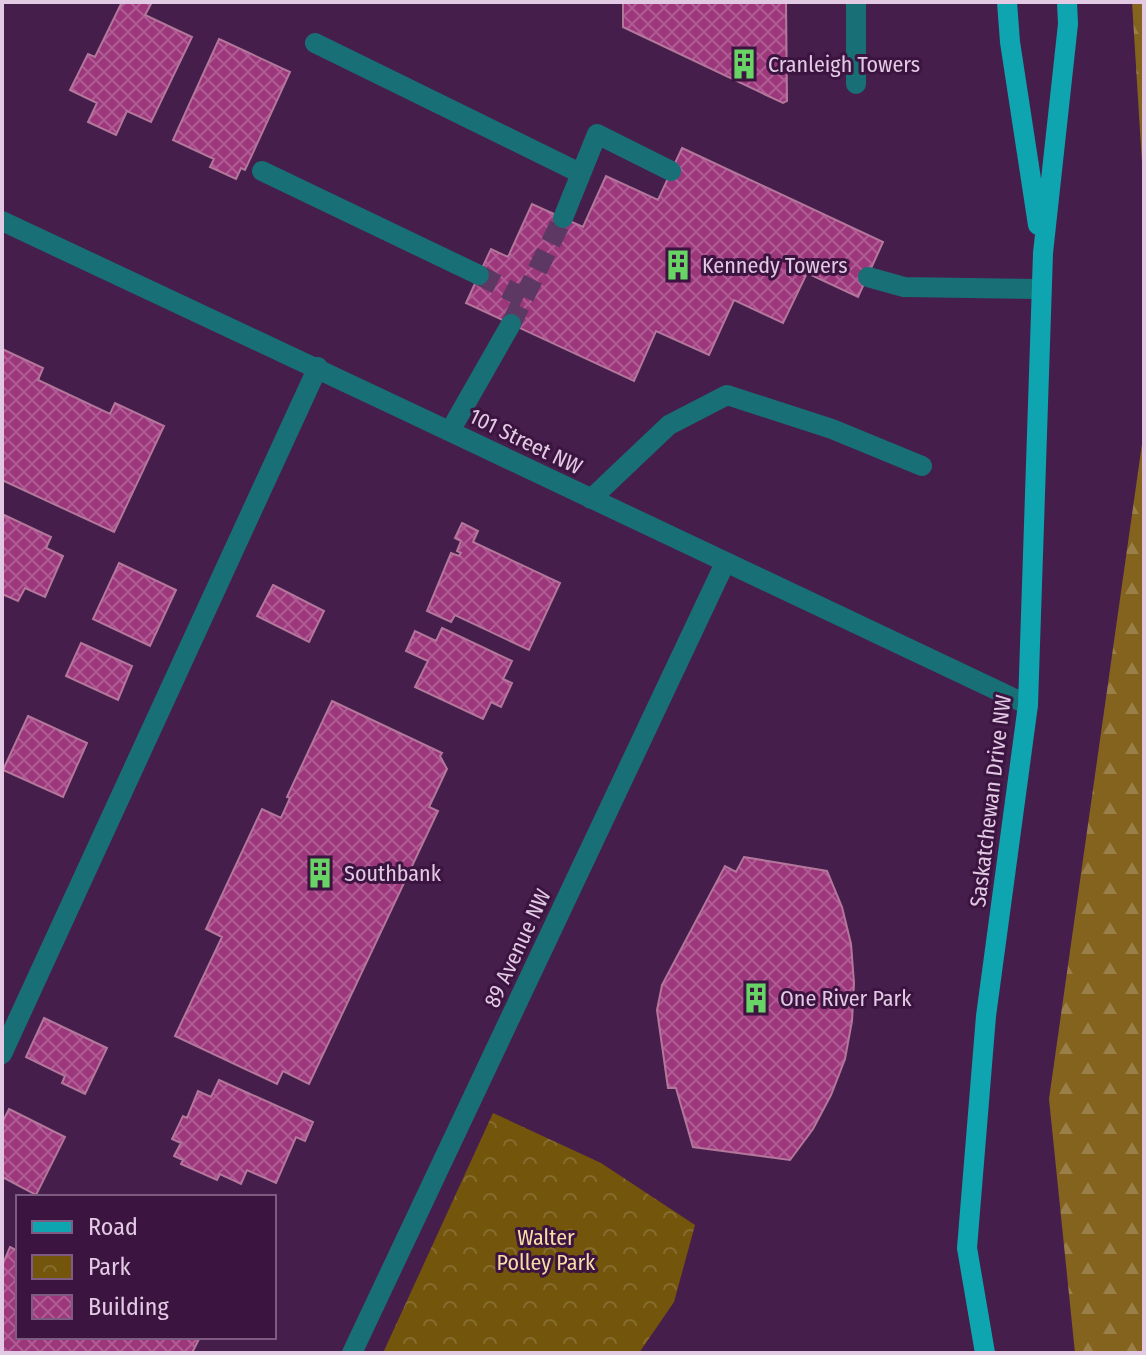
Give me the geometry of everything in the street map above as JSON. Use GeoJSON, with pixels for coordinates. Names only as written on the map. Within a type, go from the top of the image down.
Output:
{"type":"FeatureCollection","features":[{"type":"Feature","properties":{"kind":"main road","name":"Saskatchewan Drive NW"},"geometry":{"type":"LineString","coordinates":[[1007,2],[1010,42],[1043,253]]}},
{"type":"Feature","properties":{"kind":"main road","name":"Saskatchewan Drive NW"},"geometry":{"type":"LineString","coordinates":[[985,1353],[967,1248],[986,1016],[1028,705],[1041,289],[1068,24],[1067,2]]}},
{"type":"Feature","properties":{"kind":"street"},"geometry":{"type":"LineString","coordinates":[[856,2],[856,84]]}},
{"type":"Feature","properties":{"kind":"street"},"geometry":{"type":"LineString","coordinates":[[315,43],[580,173]]}},
{"type":"Feature","properties":{"kind":"street"},"geometry":{"type":"LineString","coordinates":[[563,218],[597,134],[671,171]]}},
{"type":"Feature","properties":{"kind":"street"},"geometry":{"type":"LineString","coordinates":[[262,171],[479,275]]}},
{"type":"Feature","properties":{"kind":"street","name":"101 Street NW"},"geometry":{"type":"LineString","coordinates":[[2,221],[318,367],[1028,705]]}},
{"type":"Feature","properties":{"kind":"street"},"geometry":{"type":"LineString","coordinates":[[868,277],[904,287],[1041,289]]}},
{"type":"Feature","properties":{"kind":"street"},"geometry":{"type":"LineString","coordinates":[[450,431],[511,324]]}},
{"type":"Feature","properties":{"kind":"street"},"geometry":{"type":"LineString","coordinates":[[2,1054],[318,367]]}},
{"type":"Feature","properties":{"kind":"street"},"geometry":{"type":"LineString","coordinates":[[591,499],[669,425],[727,395],[832,429],[922,466]]}},
{"type":"Feature","properties":{"kind":"street","name":"89 Avenue NW"},"geometry":{"type":"LineString","coordinates":[[352,1353],[725,563]]}},
{"type":"Feature","properties":{"kind":"green space"},"geometry":{"type":"Polygon","coordinates":[[[1132,2],[1144,2],[1144,195],[1132,2]]]}},
{"type":"Feature","properties":{"kind":"green space"},"geometry":{"type":"Polygon","coordinates":[[[1144,430],[1144,1353],[1075,1353],[1049,1099],[1144,430]]]}},
{"type":"Feature","properties":{"kind":"green space","name":"Walter Polley Park"},"geometry":{"type":"Polygon","coordinates":[[[493,1113],[601,1163],[695,1225],[674,1302],[639,1353],[383,1353],[493,1113]]]}},
{"type":"Feature","properties":{"kind":"building"},"geometry":{"type":"Polygon","coordinates":[[[122,2],[152,2],[145,15],[192,37],[151,122],[127,111],[116,135],[88,122],[97,103],[70,90],[88,54],[95,57],[122,2]]]}},
{"type":"Feature","properties":{"kind":"building","name":"Cranleigh Towers"},"geometry":{"type":"Polygon","coordinates":[[[623,2],[786,2],[787,101],[783,103],[623,27],[623,2]]]}},
{"type":"Feature","properties":{"kind":"building"},"geometry":{"type":"Polygon","coordinates":[[[219,39],[290,72],[245,170],[241,168],[236,179],[210,167],[214,159],[173,140],[219,39]]]}},
{"type":"Feature","properties":{"kind":"building","name":"Kennedy Towers"},"geometry":{"type":"Polygon","coordinates":[[[682,148],[883,242],[858,297],[807,273],[783,323],[734,300],[709,355],[656,331],[634,381],[466,303],[491,249],[508,257],[532,204],[583,227],[606,176],[658,200],[682,148]]]}},
{"type":"Feature","properties":{"kind":"building"},"geometry":{"type":"Polygon","coordinates":[[[2,349],[43,368],[38,380],[110,414],[115,403],[164,426],[114,532],[2,480],[2,349]]]}},
{"type":"Feature","properties":{"kind":"building"},"geometry":{"type":"Polygon","coordinates":[[[2,514],[51,537],[46,548],[63,556],[45,597],[25,588],[18,601],[2,594],[2,514]]]}},
{"type":"Feature","properties":{"kind":"building"},"geometry":{"type":"Polygon","coordinates":[[[462,523],[478,531],[473,542],[560,583],[529,650],[455,615],[451,622],[427,611],[451,553],[459,556],[461,553],[457,551],[461,541],[455,538],[462,523]]]}},
{"type":"Feature","properties":{"kind":"building"},"geometry":{"type":"Polygon","coordinates":[[[119,563],[176,590],[150,646],[93,619],[119,563]]]}},
{"type":"Feature","properties":{"kind":"building"},"geometry":{"type":"Polygon","coordinates":[[[273,585],[324,611],[309,642],[257,616],[273,585]]]}},
{"type":"Feature","properties":{"kind":"building"},"geometry":{"type":"Polygon","coordinates":[[[442,628],[512,661],[503,679],[512,683],[501,707],[491,702],[483,719],[415,687],[428,661],[406,651],[415,631],[436,641],[442,628]]]}},
{"type":"Feature","properties":{"kind":"building"},"geometry":{"type":"Polygon","coordinates":[[[81,643],[132,666],[118,700],[66,676],[81,643]]]}},
{"type":"Feature","properties":{"kind":"building","name":"Southbank"},"geometry":{"type":"Polygon","coordinates":[[[332,701],[442,753],[440,756],[447,769],[429,807],[438,811],[309,1084],[283,1071],[277,1084],[175,1036],[222,937],[206,929],[262,809],[281,818],[290,798],[287,797],[332,701]]]}},
{"type":"Feature","properties":{"kind":"building"},"geometry":{"type":"Polygon","coordinates":[[[28,716],[87,743],[63,797],[3,770],[28,716]]]}},
{"type":"Feature","properties":{"kind":"building","name":"One River Park"},"geometry":{"type":"Polygon","coordinates":[[[744,857],[827,871],[842,907],[851,944],[854,983],[852,1021],[845,1059],[813,1129],[790,1160],[693,1147],[676,1088],[668,1088],[657,1010],[662,985],[725,866],[736,872],[744,857]]]}},
{"type":"Feature","properties":{"kind":"building"},"geometry":{"type":"Polygon","coordinates":[[[44,1018],[107,1048],[85,1094],[62,1083],[65,1076],[26,1057],[44,1018]]]}},
{"type":"Feature","properties":{"kind":"building"},"geometry":{"type":"Polygon","coordinates":[[[219,1080],[313,1122],[305,1141],[296,1137],[276,1183],[247,1170],[241,1184],[220,1174],[217,1180],[181,1164],[183,1160],[174,1156],[181,1143],[172,1139],[183,1116],[187,1118],[198,1091],[211,1097],[219,1080]]]}},
{"type":"Feature","properties":{"kind":"building"},"geometry":{"type":"Polygon","coordinates":[[[9,1109],[65,1137],[36,1195],[2,1177],[2,1123],[9,1109]]]}},
{"type":"Feature","properties":{"kind":"building"},"geometry":{"type":"Polygon","coordinates":[[[10,1247],[16,1250],[16,1339],[199,1339],[192,1353],[2,1353],[2,1266],[10,1247]]]}},
{"type":"Feature","properties":{"kind":"tunnel"},"geometry":{"type":"LineString","coordinates":[[511,324],[563,218]]}},
{"type":"Feature","properties":{"kind":"tunnel"},"geometry":{"type":"LineString","coordinates":[[479,275],[524,298]]}},
{"type":"Feature","properties":{"kind":"place","name":"Cranleigh Towers"},"geometry":{"type":"Point","coordinates":[744,64]}},
{"type":"Feature","properties":{"kind":"place","name":"Kennedy Towers"},"geometry":{"type":"Point","coordinates":[678,265]}},
{"type":"Feature","properties":{"kind":"place","name":"Southbank"},"geometry":{"type":"Point","coordinates":[320,873]}},
{"type":"Feature","properties":{"kind":"place","name":"One River Park"},"geometry":{"type":"Point","coordinates":[756,998]}}]}
